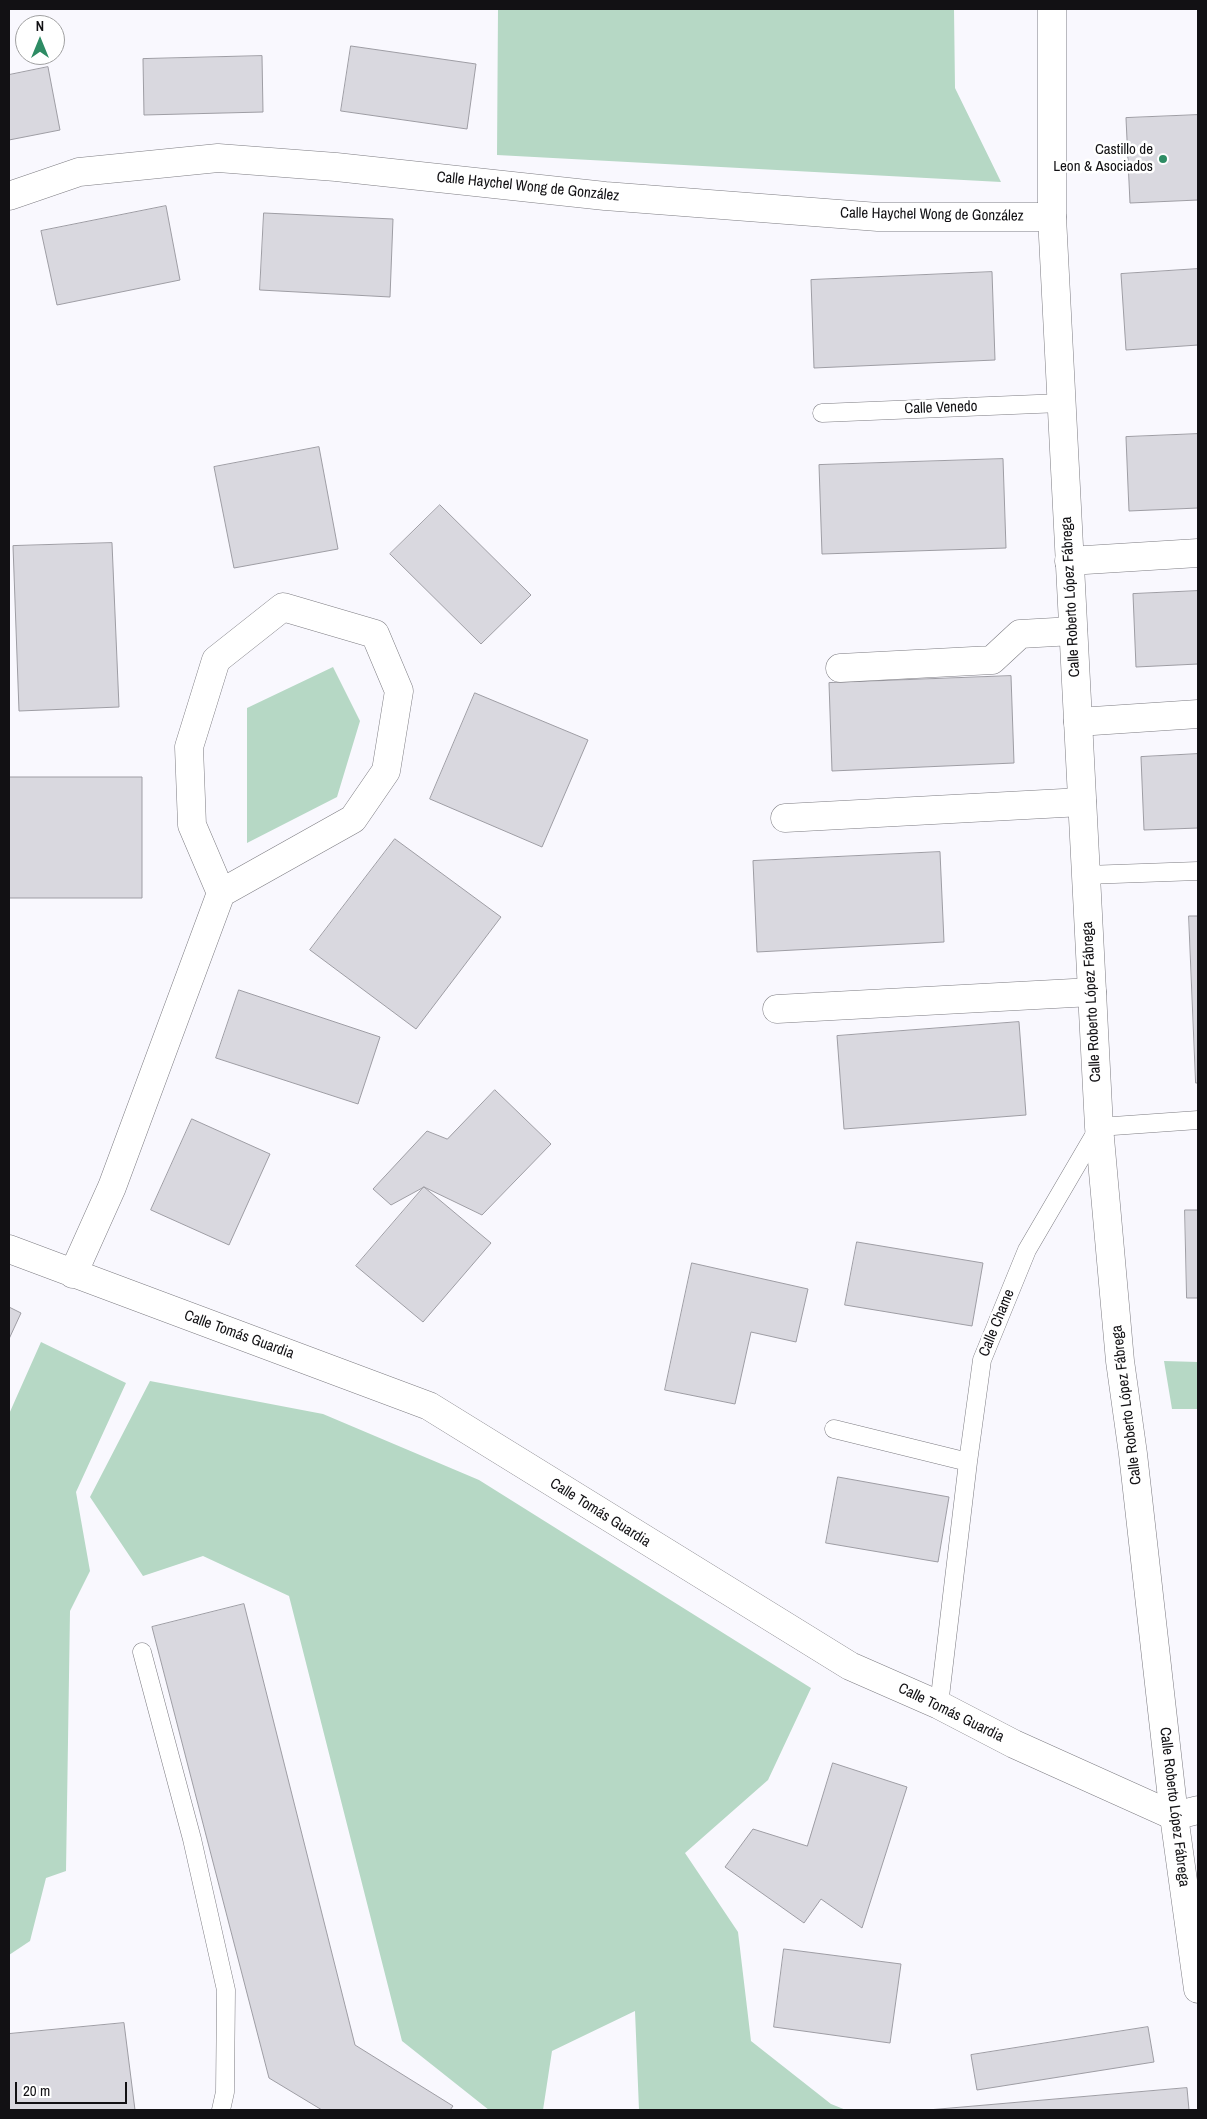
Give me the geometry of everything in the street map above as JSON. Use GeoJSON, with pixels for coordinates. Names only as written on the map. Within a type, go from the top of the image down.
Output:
{"type":"FeatureCollection","features":[{"type":"Feature","properties":{"kind":"street","name":"Calle Roberto López Fábrega"},"geometry":{"type":"LineString","coordinates":[[1052,9],[1052,217],[1099,1127],[1120,1362],[1186,1813],[1198,1989]]}},
{"type":"Feature","properties":{"kind":"street","name":"Calle Haychel Wong de González"},"geometry":{"type":"LineString","coordinates":[[9,196],[79,172],[218,158],[336,167],[605,196],[878,217],[1052,217]]}},
{"type":"Feature","properties":{"kind":"street"},"geometry":{"type":"LineString","coordinates":[[1069,561],[1198,553]]}},
{"type":"Feature","properties":{"kind":"street"},"geometry":{"type":"LineString","coordinates":[[73,1274],[112,1186],[221,893],[352,819],[386,771],[399,691],[375,634],[283,607],[216,660],[189,748],[192,825],[221,893]]}},
{"type":"Feature","properties":{"kind":"street"},"geometry":{"type":"LineString","coordinates":[[840,668],[992,660],[1020,634],[1073,631]]}},
{"type":"Feature","properties":{"kind":"street"},"geometry":{"type":"LineString","coordinates":[[1078,722],[1198,714]]}},
{"type":"Feature","properties":{"kind":"street"},"geometry":{"type":"LineString","coordinates":[[785,818],[1082,802]]}},
{"type":"Feature","properties":{"kind":"street"},"geometry":{"type":"LineString","coordinates":[[777,1009],[1092,992]]}},
{"type":"Feature","properties":{"kind":"street","name":"Calle Tomás Guardia"},"geometry":{"type":"LineString","coordinates":[[9,1249],[429,1406],[850,1666],[939,1705],[1014,1744],[1186,1813]]}},
{"type":"Feature","properties":{"kind":"lane","name":"Calle Venedo"},"geometry":{"type":"LineString","coordinates":[[822,413],[1061,403]]}},
{"type":"Feature","properties":{"kind":"lane"},"geometry":{"type":"LineString","coordinates":[[1086,874],[1198,871]]}},
{"type":"Feature","properties":{"kind":"lane"},"geometry":{"type":"LineString","coordinates":[[1099,1127],[1198,1120]]}},
{"type":"Feature","properties":{"kind":"lane","name":"Calle Chame"},"geometry":{"type":"LineString","coordinates":[[939,1705],[982,1360],[1028,1250],[1099,1127]]}},
{"type":"Feature","properties":{"kind":"lane"},"geometry":{"type":"LineString","coordinates":[[834,1429],[968,1462]]}},
{"type":"Feature","properties":{"kind":"lane"},"geometry":{"type":"LineString","coordinates":[[142,1652],[192,1839],[226,1990],[225,2092],[222,2110]]}},
{"type":"Feature","properties":{"kind":"green space"},"geometry":{"type":"Polygon","coordinates":[[[498,9],[954,9],[955,88],[1001,182],[497,155],[498,9]]]}},
{"type":"Feature","properties":{"kind":"green space"},"geometry":{"type":"Polygon","coordinates":[[[333,667],[360,721],[337,797],[247,843],[247,708],[333,667]]]}},
{"type":"Feature","properties":{"kind":"green space"},"geometry":{"type":"Polygon","coordinates":[[[41,1342],[126,1383],[76,1492],[90,1571],[70,1611],[66,1871],[46,1878],[30,1941],[9,1955],[9,1414],[41,1342]]]}},
{"type":"Feature","properties":{"kind":"green space"},"geometry":{"type":"Polygon","coordinates":[[[1164,1361],[1198,1362],[1198,1409],[1172,1409],[1164,1361]]]}},
{"type":"Feature","properties":{"kind":"green space"},"geometry":{"type":"Polygon","coordinates":[[[150,1381],[323,1414],[479,1480],[811,1688],[768,1780],[685,1853],[738,1932],[751,2041],[831,2104],[846,2110],[639,2110],[635,2011],[552,2051],[543,2110],[489,2110],[402,2041],[289,1596],[203,1556],[143,1576],[90,1497],[150,1381]]]}},
{"type":"Feature","properties":{"kind":"building"},"geometry":{"type":"Polygon","coordinates":[[[351,46],[476,64],[467,129],[341,111],[351,46]]]}},
{"type":"Feature","properties":{"kind":"building"},"geometry":{"type":"Polygon","coordinates":[[[262,56],[263,112],[144,115],[143,59],[262,56]]]}},
{"type":"Feature","properties":{"kind":"building"},"geometry":{"type":"Polygon","coordinates":[[[48,67],[60,130],[9,140],[9,75],[48,67]]]}},
{"type":"Feature","properties":{"kind":"building","name":"Castillo de Leon & Asociados"},"geometry":{"type":"Polygon","coordinates":[[[1198,115],[1198,200],[1130,203],[1126,118],[1198,115]]]}},
{"type":"Feature","properties":{"kind":"building"},"geometry":{"type":"Polygon","coordinates":[[[166,206],[180,280],[57,305],[41,231],[166,206]]]}},
{"type":"Feature","properties":{"kind":"building"},"geometry":{"type":"Polygon","coordinates":[[[264,213],[393,219],[390,297],[260,290],[264,213]]]}},
{"type":"Feature","properties":{"kind":"building"},"geometry":{"type":"Polygon","coordinates":[[[1198,269],[1198,345],[1126,350],[1121,274],[1198,269]]]}},
{"type":"Feature","properties":{"kind":"building"},"geometry":{"type":"Polygon","coordinates":[[[992,272],[995,360],[814,368],[811,280],[992,272]]]}},
{"type":"Feature","properties":{"kind":"building"},"geometry":{"type":"Polygon","coordinates":[[[1198,434],[1198,508],[1129,511],[1126,437],[1198,434]]]}},
{"type":"Feature","properties":{"kind":"building"},"geometry":{"type":"Polygon","coordinates":[[[319,447],[338,549],[234,568],[214,467],[319,447]]]}},
{"type":"Feature","properties":{"kind":"building"},"geometry":{"type":"Polygon","coordinates":[[[1003,459],[1006,548],[822,554],[819,465],[1003,459]]]}},
{"type":"Feature","properties":{"kind":"building"},"geometry":{"type":"Polygon","coordinates":[[[440,505],[531,595],[481,644],[390,554],[440,505]]]}},
{"type":"Feature","properties":{"kind":"building"},"geometry":{"type":"Polygon","coordinates":[[[112,543],[119,707],[19,711],[13,546],[112,543]]]}},
{"type":"Feature","properties":{"kind":"building"},"geometry":{"type":"Polygon","coordinates":[[[1198,591],[1198,664],[1136,667],[1133,594],[1198,591]]]}},
{"type":"Feature","properties":{"kind":"building"},"geometry":{"type":"Polygon","coordinates":[[[1011,676],[1014,763],[832,771],[829,683],[1011,676]]]}},
{"type":"Feature","properties":{"kind":"building"},"geometry":{"type":"Polygon","coordinates":[[[475,693],[588,740],[542,847],[430,799],[475,693]]]}},
{"type":"Feature","properties":{"kind":"building"},"geometry":{"type":"Polygon","coordinates":[[[1198,754],[1198,828],[1144,830],[1141,757],[1198,754]]]}},
{"type":"Feature","properties":{"kind":"building"},"geometry":{"type":"Polygon","coordinates":[[[9,777],[142,777],[142,898],[9,898],[9,777]]]}},
{"type":"Feature","properties":{"kind":"building"},"geometry":{"type":"Polygon","coordinates":[[[395,839],[501,917],[416,1029],[310,950],[395,839]]]}},
{"type":"Feature","properties":{"kind":"building"},"geometry":{"type":"Polygon","coordinates":[[[940,852],[944,942],[757,952],[753,861],[940,852]]]}},
{"type":"Feature","properties":{"kind":"building"},"geometry":{"type":"Polygon","coordinates":[[[1189,916],[1198,916],[1198,1083],[1196,1083],[1189,916]]]}},
{"type":"Feature","properties":{"kind":"building"},"geometry":{"type":"Polygon","coordinates":[[[239,990],[380,1037],[358,1104],[216,1058],[239,990]]]}},
{"type":"Feature","properties":{"kind":"building"},"geometry":{"type":"Polygon","coordinates":[[[1019,1022],[1026,1115],[844,1129],[837,1036],[1019,1022]]]}},
{"type":"Feature","properties":{"kind":"building"},"geometry":{"type":"Polygon","coordinates":[[[495,1090],[551,1144],[482,1215],[424,1187],[391,1205],[373,1189],[427,1131],[447,1139],[495,1090]]]}},
{"type":"Feature","properties":{"kind":"building"},"geometry":{"type":"Polygon","coordinates":[[[192,1119],[270,1154],[229,1245],[151,1210],[192,1119]]]}},
{"type":"Feature","properties":{"kind":"building"},"geometry":{"type":"Polygon","coordinates":[[[424,1187],[491,1243],[423,1322],[356,1266],[424,1187]]]}},
{"type":"Feature","properties":{"kind":"building"},"geometry":{"type":"Polygon","coordinates":[[[1185,1210],[1198,1210],[1198,1298],[1187,1298],[1185,1210]]]}},
{"type":"Feature","properties":{"kind":"building"},"geometry":{"type":"Polygon","coordinates":[[[857,1242],[983,1263],[972,1326],[845,1305],[857,1242]]]}},
{"type":"Feature","properties":{"kind":"building"},"geometry":{"type":"Polygon","coordinates":[[[692,1263],[808,1289],[796,1342],[751,1332],[735,1404],[665,1390],[692,1263]]]}},
{"type":"Feature","properties":{"kind":"building"},"geometry":{"type":"Polygon","coordinates":[[[9,1307],[21,1313],[9,1339],[9,1307]]]}},
{"type":"Feature","properties":{"kind":"building"},"geometry":{"type":"Polygon","coordinates":[[[838,1477],[949,1497],[938,1562],[826,1543],[838,1477]]]}},
{"type":"Feature","properties":{"kind":"building"},"geometry":{"type":"Polygon","coordinates":[[[244,1604],[355,2045],[453,2106],[450,2110],[322,2110],[269,2078],[152,1627],[244,1604]]]}},
{"type":"Feature","properties":{"kind":"building"},"geometry":{"type":"Polygon","coordinates":[[[833,1763],[907,1787],[862,1928],[821,1899],[804,1923],[725,1867],[753,1829],[807,1846],[833,1763]]]}},
{"type":"Feature","properties":{"kind":"building"},"geometry":{"type":"Polygon","coordinates":[[[784,1949],[901,1964],[890,2043],[774,2027],[784,1949]]]}},
{"type":"Feature","properties":{"kind":"building"},"geometry":{"type":"Polygon","coordinates":[[[124,2023],[135,2110],[9,2110],[9,2034],[124,2023]]]}},
{"type":"Feature","properties":{"kind":"building"},"geometry":{"type":"Polygon","coordinates":[[[1148,2027],[1154,2062],[977,2090],[971,2055],[1148,2027]]]}},
{"type":"Feature","properties":{"kind":"building"},"geometry":{"type":"Polygon","coordinates":[[[1187,2088],[1189,2110],[928,2110],[1187,2088]]]}},
{"type":"Feature","properties":{"kind":"place","name":"Castillo de Leon & Asociados"},"geometry":{"type":"Point","coordinates":[1163,159]}}]}
